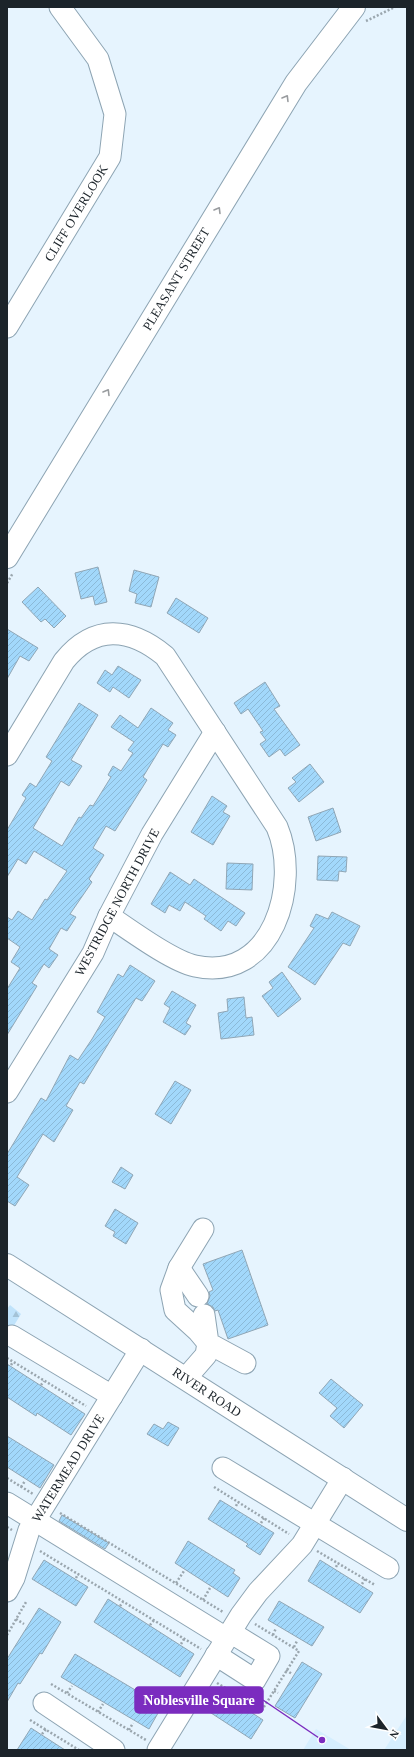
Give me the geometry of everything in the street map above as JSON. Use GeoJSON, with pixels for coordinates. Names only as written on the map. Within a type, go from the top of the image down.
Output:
{"type":"FeatureCollection","features":[{"type":"Feature","properties":{"kind":"main road","name":"PLEASANT STREET"},"geometry":{"type":"LineString","coordinates":[[7,530],[284,74],[337,7]]}},
{"type":"Feature","properties":{"kind":"main road","name":"PLEASANT STREET"},"geometry":{"type":"LineString","coordinates":[[7,557],[296,83],[354,7]]}},
{"type":"Feature","properties":{"kind":"main road","name":"RIVER ROAD"},"geometry":{"type":"LineString","coordinates":[[7,1264],[407,1520]]}},
{"type":"Feature","properties":{"kind":"street","name":"CLIFF OVERLOOK"},"geometry":{"type":"LineString","coordinates":[[7,327],[110,158],[115,114],[98,59],[60,7]]}},
{"type":"Feature","properties":{"kind":"street"},"geometry":{"type":"LineString","coordinates":[[7,755],[64,660],[74,648],[87,640],[115,633],[130,635],[141,640],[165,656],[277,828],[283,842],[284,891],[278,920],[261,946],[247,958],[230,965],[214,969],[195,966],[179,960],[108,916]]}},
{"type":"Feature","properties":{"kind":"street","name":"WESTRIDGE NORTH DRIVE"},"geometry":{"type":"LineString","coordinates":[[7,1092],[94,953],[108,916],[152,834],[215,732]]}},
{"type":"Feature","properties":{"kind":"street"},"geometry":{"type":"LineString","coordinates":[[203,1230],[179,1268],[171,1290],[175,1310],[198,1331],[208,1343],[245,1363]]}},
{"type":"Feature","properties":{"kind":"street"},"geometry":{"type":"LineString","coordinates":[[179,1268],[201,1305],[208,1343],[206,1355],[186,1378]]}},
{"type":"Feature","properties":{"kind":"street"},"geometry":{"type":"LineString","coordinates":[[12,1336],[112,1396]]}},
{"type":"Feature","properties":{"kind":"street","name":"WATERMEAD DRIVE"},"geometry":{"type":"LineString","coordinates":[[7,1592],[14,1578],[29,1530],[141,1350]]}},
{"type":"Feature","properties":{"kind":"street"},"geometry":{"type":"LineString","coordinates":[[223,1468],[388,1568]]}},
{"type":"Feature","properties":{"kind":"street"},"geometry":{"type":"LineString","coordinates":[[155,1747],[222,1639],[258,1592],[302,1545],[343,1478]]}},
{"type":"Feature","properties":{"kind":"street"},"geometry":{"type":"LineString","coordinates":[[7,1503],[222,1639]]}},
{"type":"Feature","properties":{"kind":"street"},"geometry":{"type":"LineString","coordinates":[[48,1693],[114,1750]]}},
{"type":"Feature","properties":{"kind":"path"},"geometry":{"type":"LineString","coordinates":[[7,1358],[92,1410]]}},
{"type":"Feature","properties":{"kind":"path"},"geometry":{"type":"LineString","coordinates":[[41,1385],[44,1381]]}},
{"type":"Feature","properties":{"kind":"path"},"geometry":{"type":"LineString","coordinates":[[72,1404],[75,1400]]}},
{"type":"Feature","properties":{"kind":"path"},"geometry":{"type":"LineString","coordinates":[[7,1478],[39,1497]]}},
{"type":"Feature","properties":{"kind":"path"},"geometry":{"type":"LineString","coordinates":[[22,1487],[25,1480]]}},
{"type":"Feature","properties":{"kind":"path"},"geometry":{"type":"LineString","coordinates":[[214,1487],[296,1538]]}},
{"type":"Feature","properties":{"kind":"path"},"geometry":{"type":"LineString","coordinates":[[236,1506],[238,1502]]}},
{"type":"Feature","properties":{"kind":"path"},"geometry":{"type":"LineString","coordinates":[[37,1549],[56,1563],[78,1574],[184,1638],[222,1639],[203,1600],[59,1512]]}},
{"type":"Feature","properties":{"kind":"path"},"geometry":{"type":"LineString","coordinates":[[261,1523],[264,1518]]}},
{"type":"Feature","properties":{"kind":"path"},"geometry":{"type":"LineString","coordinates":[[316,1550],[375,1585]]}},
{"type":"Feature","properties":{"kind":"path"},"geometry":{"type":"LineString","coordinates":[[336,1567],[338,1563]]}},
{"type":"Feature","properties":{"kind":"path"},"geometry":{"type":"LineString","coordinates":[[176,1583],[184,1572]]}},
{"type":"Feature","properties":{"kind":"path"},"geometry":{"type":"LineString","coordinates":[[76,1578],[78,1574]]}},
{"type":"Feature","properties":{"kind":"path"},"geometry":{"type":"LineString","coordinates":[[362,1584],[365,1579]]}},
{"type":"Feature","properties":{"kind":"path"},"geometry":{"type":"LineString","coordinates":[[203,1600],[210,1588]]}},
{"type":"Feature","properties":{"kind":"path"},"geometry":{"type":"LineString","coordinates":[[7,1635],[26,1602]]}},
{"type":"Feature","properties":{"kind":"path"},"geometry":{"type":"LineString","coordinates":[[120,1606],[123,1602]]}},
{"type":"Feature","properties":{"kind":"path"},"geometry":{"type":"LineString","coordinates":[[16,1619],[24,1624]]}},
{"type":"Feature","properties":{"kind":"path"},"geometry":{"type":"LineString","coordinates":[[150,1625],[154,1620]]}},
{"type":"Feature","properties":{"kind":"path"},"geometry":{"type":"LineString","coordinates":[[272,1635],[276,1628]]}},
{"type":"Feature","properties":{"kind":"path"},"geometry":{"type":"LineString","coordinates":[[181,1644],[184,1638]]}},
{"type":"Feature","properties":{"kind":"path"},"geometry":{"type":"LineString","coordinates":[[294,1647],[297,1642]]}},
{"type":"Feature","properties":{"kind":"path"},"geometry":{"type":"LineString","coordinates":[[286,1670],[292,1674]]}},
{"type":"Feature","properties":{"kind":"path"},"geometry":{"type":"LineString","coordinates":[[67,1693],[72,1686]]}},
{"type":"Feature","properties":{"kind":"path"},"geometry":{"type":"LineString","coordinates":[[274,1691],[278,1693]]}},
{"type":"Feature","properties":{"kind":"path"},"geometry":{"type":"LineString","coordinates":[[230,1696],[233,1692]]}},
{"type":"Feature","properties":{"kind":"path"},"geometry":{"type":"LineString","coordinates":[[48,1693],[67,1693],[155,1747]]}},
{"type":"Feature","properties":{"kind":"path"},"geometry":{"type":"LineString","coordinates":[[98,1712],[103,1704]]}},
{"type":"Feature","properties":{"kind":"path"},"geometry":{"type":"LineString","coordinates":[[252,1710],[255,1705]]}},
{"type":"Feature","properties":{"kind":"path"},"geometry":{"type":"LineString","coordinates":[[30,1720],[75,1749],[79,1750]]}},
{"type":"Feature","properties":{"kind":"path"},"geometry":{"type":"LineString","coordinates":[[129,1730],[133,1723]]}},
{"type":"Feature","properties":{"kind":"path"},"geometry":{"type":"LineString","coordinates":[[42,1734],[46,1729]]}},
{"type":"Feature","properties":{"kind":"shaded area"},"geometry":{"type":"Polygon","coordinates":[[[407,1715],[407,1750],[384,1750],[407,1715]]]}},
{"type":"Feature","properties":{"kind":"shaded area"},"geometry":{"type":"Polygon","coordinates":[[[316,1729],[351,1750],[303,1750],[316,1729]]]}},
{"type":"Feature","properties":{"kind":"green space"},"geometry":{"type":"Polygon","coordinates":[[[10,1305],[21,1314],[7,1337],[7,1309],[10,1305]]]}},
{"type":"Feature","properties":{"kind":"building"},"geometry":{"type":"Polygon","coordinates":[[[98,567],[107,602],[95,605],[93,596],[81,599],[75,573],[98,567]]]}},
{"type":"Feature","properties":{"kind":"building"},"geometry":{"type":"Polygon","coordinates":[[[134,570],[159,577],[151,607],[135,603],[137,594],[129,591],[134,570]]]}},
{"type":"Feature","properties":{"kind":"building"},"geometry":{"type":"Polygon","coordinates":[[[38,587],[66,616],[54,628],[45,619],[41,622],[22,602],[38,587]]]}},
{"type":"Feature","properties":{"kind":"building"},"geometry":{"type":"Polygon","coordinates":[[[176,598],[208,618],[199,633],[167,613],[176,598]]]}},
{"type":"Feature","properties":{"kind":"building"},"geometry":{"type":"Polygon","coordinates":[[[7,629],[38,648],[29,661],[20,656],[7,679],[7,629]]]}},
{"type":"Feature","properties":{"kind":"building"},"geometry":{"type":"Polygon","coordinates":[[[118,666],[141,680],[129,698],[113,687],[110,692],[97,683],[105,670],[112,675],[118,666]]]}},
{"type":"Feature","properties":{"kind":"building"},"geometry":{"type":"Polygon","coordinates":[[[265,682],[280,706],[274,709],[300,745],[285,756],[280,749],[269,757],[260,744],[266,740],[260,732],[263,731],[248,709],[241,714],[234,703],[265,682]]]}},
{"type":"Feature","properties":{"kind":"building"},"geometry":{"type":"Polygon","coordinates":[[[79,703],[98,715],[71,760],[82,766],[69,786],[61,781],[33,828],[62,846],[79,817],[81,818],[90,805],[93,806],[111,777],[108,775],[113,766],[121,771],[133,753],[128,750],[134,742],[111,727],[120,715],[138,728],[151,708],[173,723],[168,730],[176,735],[168,747],[163,744],[143,777],[147,780],[115,831],[106,826],[93,848],[104,855],[89,879],[92,882],[70,914],[76,917],[67,931],[61,928],[49,949],[58,955],[49,968],[44,964],[32,983],[37,986],[7,1035],[7,989],[20,968],[11,962],[20,947],[7,938],[7,917],[12,920],[18,911],[32,920],[45,899],[47,900],[67,871],[34,851],[26,864],[18,859],[7,877],[7,830],[26,798],[22,795],[30,783],[36,787],[52,761],[46,757],[79,703]]]}},
{"type":"Feature","properties":{"kind":"building"},"geometry":{"type":"Polygon","coordinates":[[[310,764],[324,782],[299,802],[288,788],[296,782],[292,778],[310,764]]]}},
{"type":"Feature","properties":{"kind":"building"},"geometry":{"type":"Polygon","coordinates":[[[212,796],[227,806],[223,812],[230,816],[213,845],[191,832],[212,796]]]}},
{"type":"Feature","properties":{"kind":"building"},"geometry":{"type":"Polygon","coordinates":[[[333,808],[341,832],[316,841],[308,817],[333,808]]]}},
{"type":"Feature","properties":{"kind":"building"},"geometry":{"type":"Polygon","coordinates":[[[318,856],[347,857],[346,872],[339,871],[338,881],[317,880],[318,856]]]}},
{"type":"Feature","properties":{"kind":"building"},"geometry":{"type":"Polygon","coordinates":[[[227,863],[253,864],[252,890],[226,889],[227,863]]]}},
{"type":"Feature","properties":{"kind":"building"},"geometry":{"type":"Polygon","coordinates":[[[170,872],[190,885],[194,879],[245,913],[236,926],[228,921],[221,931],[204,919],[206,916],[185,902],[180,911],[169,905],[165,913],[151,904],[170,872]]]}},
{"type":"Feature","properties":{"kind":"building"},"geometry":{"type":"Polygon","coordinates":[[[332,912],[360,926],[350,946],[343,943],[315,985],[288,967],[314,928],[310,926],[316,914],[328,919],[332,912]]]}},
{"type":"Feature","properties":{"kind":"building"},"geometry":{"type":"Polygon","coordinates":[[[130,965],[155,981],[142,1001],[136,998],[84,1084],[80,1082],[66,1106],[73,1110],[54,1142],[43,1134],[17,1177],[29,1185],[15,1206],[7,1201],[7,1154],[41,1098],[46,1101],[70,1055],[78,1060],[92,1039],[105,1017],[97,1012],[118,974],[123,977],[130,965]]]}},
{"type":"Feature","properties":{"kind":"building"},"geometry":{"type":"Polygon","coordinates":[[[282,972],[301,999],[278,1017],[262,996],[273,988],[269,982],[282,972]]]}},
{"type":"Feature","properties":{"kind":"building"},"geometry":{"type":"Polygon","coordinates":[[[172,991],[196,1005],[186,1023],[191,1026],[185,1035],[163,1022],[170,1008],[164,1004],[172,991]]]}},
{"type":"Feature","properties":{"kind":"building"},"geometry":{"type":"Polygon","coordinates":[[[244,997],[246,1018],[252,1017],[254,1035],[221,1039],[218,1013],[228,1011],[227,999],[244,997]]]}},
{"type":"Feature","properties":{"kind":"building"},"geometry":{"type":"Polygon","coordinates":[[[175,1081],[191,1090],[171,1124],[155,1114],[175,1081]]]}},
{"type":"Feature","properties":{"kind":"building"},"geometry":{"type":"Polygon","coordinates":[[[121,1167],[133,1175],[125,1189],[112,1182],[121,1167]]]}},
{"type":"Feature","properties":{"kind":"building"},"geometry":{"type":"Polygon","coordinates":[[[115,1209],[138,1223],[126,1244],[113,1236],[115,1232],[105,1226],[115,1209]]]}},
{"type":"Feature","properties":{"kind":"building"},"geometry":{"type":"Polygon","coordinates":[[[242,1250],[268,1325],[228,1339],[218,1310],[215,1311],[213,1307],[207,1304],[210,1296],[209,1292],[213,1290],[203,1264],[242,1250]]]}},
{"type":"Feature","properties":{"kind":"building"},"geometry":{"type":"Polygon","coordinates":[[[7,1364],[85,1414],[71,1435],[37,1413],[36,1416],[7,1397],[7,1364]]]}},
{"type":"Feature","properties":{"kind":"building"},"geometry":{"type":"Polygon","coordinates":[[[331,1379],[363,1405],[344,1428],[330,1416],[337,1408],[319,1393],[331,1379]]]}},
{"type":"Feature","properties":{"kind":"building"},"geometry":{"type":"Polygon","coordinates":[[[168,1422],[179,1428],[168,1446],[147,1434],[154,1424],[163,1429],[168,1422]]]}},
{"type":"Feature","properties":{"kind":"building"},"geometry":{"type":"Polygon","coordinates":[[[7,1436],[54,1465],[40,1488],[7,1467],[7,1436]]]}},
{"type":"Feature","properties":{"kind":"building"},"geometry":{"type":"Polygon","coordinates":[[[220,1500],[274,1533],[260,1555],[246,1546],[248,1544],[208,1519],[220,1500]]]}},
{"type":"Feature","properties":{"kind":"building"},"geometry":{"type":"Polygon","coordinates":[[[62,1515],[109,1543],[105,1549],[59,1521],[62,1515]]]}},
{"type":"Feature","properties":{"kind":"building"},"geometry":{"type":"Polygon","coordinates":[[[188,1541],[235,1570],[233,1573],[240,1578],[228,1597],[175,1563],[188,1541]]]}},
{"type":"Feature","properties":{"kind":"building"},"geometry":{"type":"Polygon","coordinates":[[[44,1560],[88,1587],[76,1606],[32,1579],[44,1560]]]}},
{"type":"Feature","properties":{"kind":"building"},"geometry":{"type":"Polygon","coordinates":[[[320,1560],[373,1593],[360,1613],[308,1581],[320,1560]]]}},
{"type":"Feature","properties":{"kind":"building"},"geometry":{"type":"Polygon","coordinates":[[[108,1599],[194,1654],[180,1677],[94,1622],[108,1599]]]}},
{"type":"Feature","properties":{"kind":"building"},"geometry":{"type":"Polygon","coordinates":[[[279,1601],[324,1627],[312,1646],[268,1620],[279,1601]]]}},
{"type":"Feature","properties":{"kind":"building"},"geometry":{"type":"Polygon","coordinates":[[[39,1608],[61,1622],[42,1654],[40,1653],[20,1684],[18,1683],[7,1702],[7,1659],[39,1608]]]}},
{"type":"Feature","properties":{"kind":"building"},"geometry":{"type":"Polygon","coordinates":[[[75,1654],[162,1706],[149,1729],[61,1677],[75,1654]]]}},
{"type":"Feature","properties":{"kind":"building"},"geometry":{"type":"Polygon","coordinates":[[[302,1662],[322,1674],[295,1718],[275,1706],[302,1662]]]}},
{"type":"Feature","properties":{"kind":"building"},"geometry":{"type":"Polygon","coordinates":[[[220,1692],[263,1720],[251,1739],[208,1711],[220,1692]]]}},
{"type":"Feature","properties":{"kind":"building"},"geometry":{"type":"Polygon","coordinates":[[[31,1728],[65,1750],[17,1750],[31,1728]]]}},
{"type":"Feature","properties":{"kind":"place","name":"Noblesville Square"},"geometry":{"type":"Point","coordinates":[322,1740]}}]}
